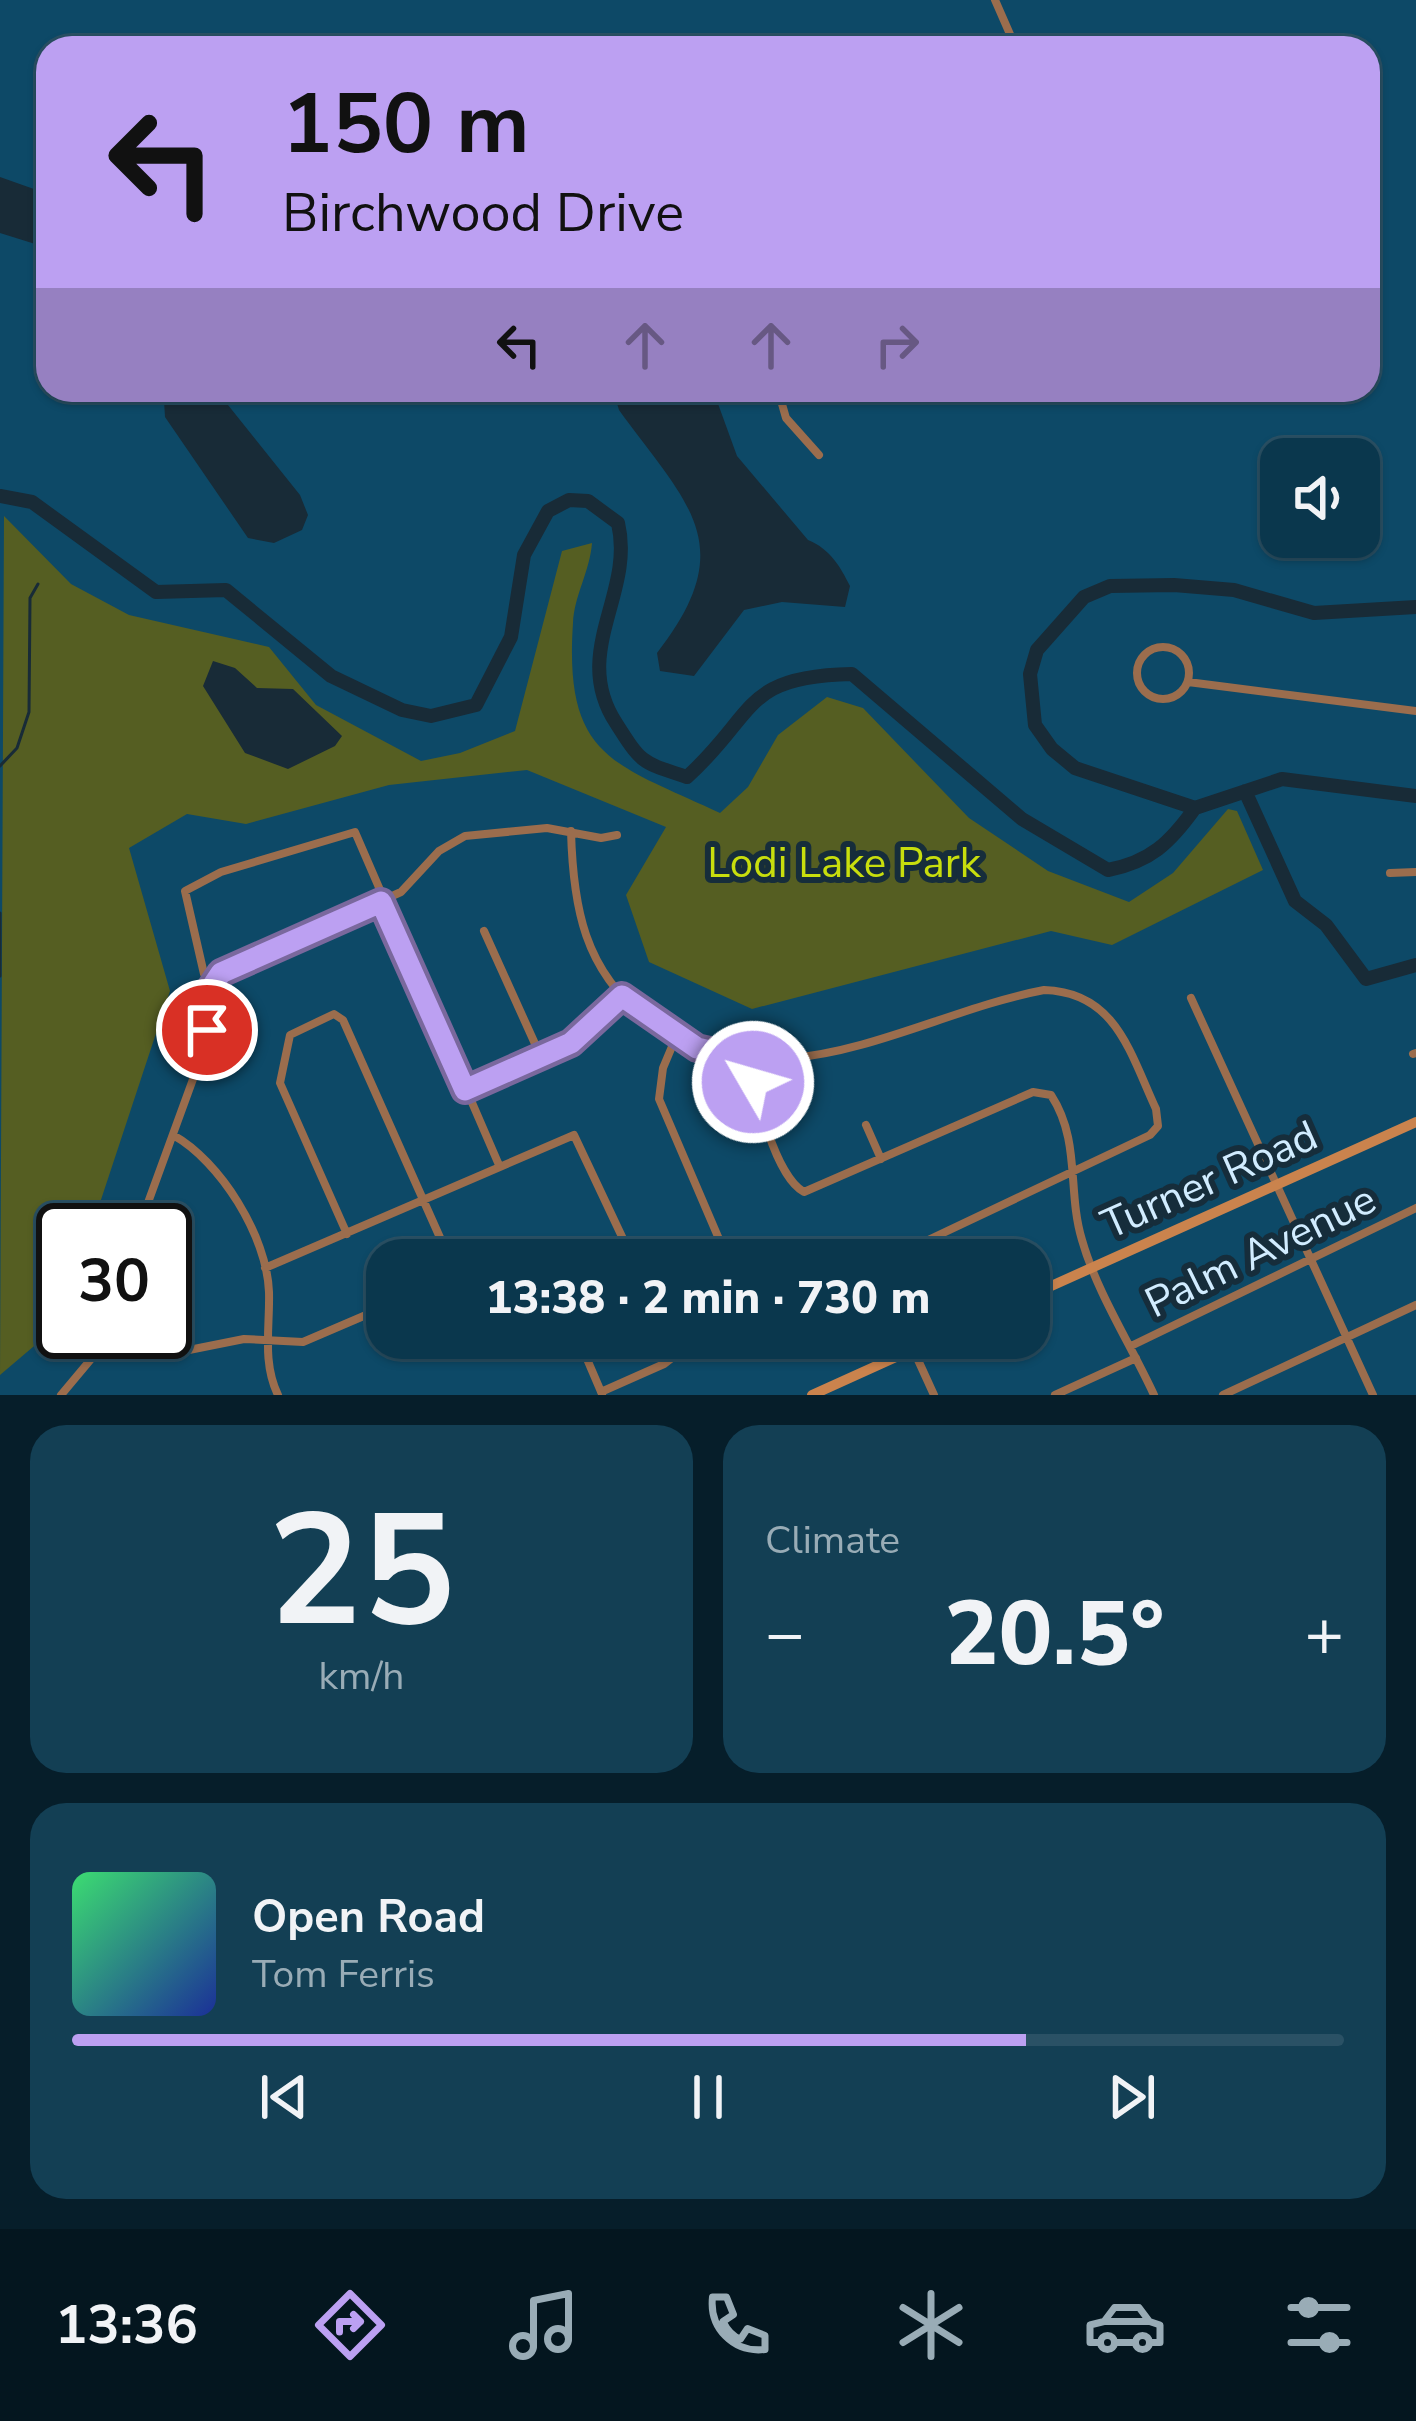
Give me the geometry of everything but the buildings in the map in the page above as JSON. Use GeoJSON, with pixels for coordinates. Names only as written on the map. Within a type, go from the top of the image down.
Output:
{"type":"FeatureCollection","features":[{"type":"Feature","properties":{"kind":"main road","name":"Turner Road"},"geometry":{"type":"LineString","coordinates":[[1050,1287],[1416,1122]]}},
{"type":"Feature","properties":{"kind":"main road"},"geometry":{"type":"LineString","coordinates":[[812,1395],[891,1359]]}},
{"type":"Feature","properties":{"kind":"street"},"geometry":{"type":"LineString","coordinates":[[994,0],[1010,36]]}},
{"type":"Feature","properties":{"kind":"street"},"geometry":{"type":"LineString","coordinates":[[781,402],[786,418],[819,455]]}},
{"type":"Feature","properties":{"kind":"street"},"geometry":{"type":"LineString","coordinates":[[1188,682],[1188,665],[1174,649],[1154,649],[1139,663],[1138,681],[1151,697],[1169,699],[1188,682],[1416,711]]}},
{"type":"Feature","properties":{"kind":"street"},"geometry":{"type":"LineString","coordinates":[[148,1203],[200,1060],[212,983],[221,973],[400,892],[440,850],[465,836],[571,831],[601,838],[616,835]]}},
{"type":"Feature","properties":{"kind":"street"},"geometry":{"type":"LineString","coordinates":[[571,831],[579,918],[599,968],[622,996],[676,1037],[754,1061],[843,1050],[1028,993],[1077,993],[1110,1015],[1158,1117],[1150,1135],[931,1239]]}},
{"type":"Feature","properties":{"kind":"street"},"geometry":{"type":"LineString","coordinates":[[212,983],[204,974],[184,895],[193,885],[351,832],[368,856],[381,902],[499,1166]]}},
{"type":"Feature","properties":{"kind":"street"},"geometry":{"type":"LineString","coordinates":[[1390,873],[1416,872]]}},
{"type":"Feature","properties":{"kind":"street"},"geometry":{"type":"LineString","coordinates":[[484,931],[541,1058]]}},
{"type":"Feature","properties":{"kind":"street"},"geometry":{"type":"LineString","coordinates":[[465,1090],[571,1043],[622,996]]}},
{"type":"Feature","properties":{"kind":"street"},"geometry":{"type":"LineString","coordinates":[[1191,998],[1373,1395]]}},
{"type":"Feature","properties":{"kind":"street"},"geometry":{"type":"LineString","coordinates":[[347,1234],[280,1083],[290,1035],[336,1013],[441,1239]]}},
{"type":"Feature","properties":{"kind":"street"},"geometry":{"type":"LineString","coordinates":[[676,1037],[663,1068],[659,1099],[719,1239]]}},
{"type":"Feature","properties":{"kind":"street"},"geometry":{"type":"LineString","coordinates":[[754,1061],[754,1095],[797,1190],[808,1191],[1039,1090],[1055,1101],[1076,1171],[1074,1206],[1094,1267],[1154,1395]]}},
{"type":"Feature","properties":{"kind":"street"},"geometry":{"type":"LineString","coordinates":[[866,1125],[881,1159]]}},
{"type":"Feature","properties":{"kind":"street"},"geometry":{"type":"LineString","coordinates":[[173,1135],[219,1170],[265,1268],[267,1338],[278,1395]]}},
{"type":"Feature","properties":{"kind":"street"},"geometry":{"type":"LineString","coordinates":[[265,1268],[574,1135],[623,1239]]}},
{"type":"Feature","properties":{"kind":"street","name":"Palm Avenue"},"geometry":{"type":"LineString","coordinates":[[1131,1346],[1416,1208]]}},
{"type":"Feature","properties":{"kind":"street"},"geometry":{"type":"LineString","coordinates":[[1223,1395],[1416,1305]]}},
{"type":"Feature","properties":{"kind":"street"},"geometry":{"type":"LineString","coordinates":[[192,1350],[267,1338],[303,1342],[366,1315]]}},
{"type":"Feature","properties":{"kind":"street","name":"Palm Avenue"},"geometry":{"type":"LineString","coordinates":[[1055,1395],[1136,1358]]}},
{"type":"Feature","properties":{"kind":"street"},"geometry":{"type":"LineString","coordinates":[[61,1395],[86,1359]]}},
{"type":"Feature","properties":{"kind":"street"},"geometry":{"type":"LineString","coordinates":[[587,1359],[602,1393],[672,1359]]}},
{"type":"Feature","properties":{"kind":"street"},"geometry":{"type":"LineString","coordinates":[[918,1359],[934,1395]]}},
{"type":"Feature","properties":{"kind":"green space","name":"Lodi Lake Park"},"geometry":{"type":"Polygon","coordinates":[[[4,516],[71,584],[129,615],[269,647],[316,705],[421,761],[460,753],[515,731],[562,551],[592,543],[573,623],[577,703],[587,729],[603,750],[651,781],[720,813],[748,787],[778,735],[827,697],[863,708],[969,818],[1048,871],[1129,902],[1173,873],[1228,809],[1237,811],[1263,870],[1112,945],[1051,931],[752,1009],[649,962],[626,895],[666,827],[527,770],[389,785],[246,824],[187,814],[129,848],[170,991],[100,1203],[36,1203],[36,1344],[0,1375],[4,516]]]}},
{"type":"Feature","properties":{"kind":"water"},"geometry":{"type":"Polygon","coordinates":[[[0,177],[36,190],[36,244],[0,233],[0,177]]]}},
{"type":"Feature","properties":{"kind":"water"},"geometry":{"type":"Polygon","coordinates":[[[164,402],[226,402],[300,495],[308,515],[302,530],[274,543],[248,538],[165,417],[164,402]]]}},
{"type":"Feature","properties":{"kind":"water"},"geometry":{"type":"Polygon","coordinates":[[[617,402],[717,402],[737,456],[808,540],[828,553],[842,572],[850,586],[845,607],[782,602],[744,610],[694,676],[660,671],[657,653],[683,615],[696,582],[700,553],[683,499],[617,402]]]}},
{"type":"Feature","properties":{"kind":"water"},"geometry":{"type":"Polygon","coordinates":[[[213,661],[235,668],[257,688],[293,689],[342,736],[335,746],[288,769],[245,753],[203,686],[213,661]]]}},
{"type":"Feature","properties":{"kind":"waterway"},"geometry":{"type":"LineString","coordinates":[[0,496],[32,502],[156,592],[226,590],[331,676],[402,710],[431,716],[476,705],[511,637],[524,555],[548,511],[569,500],[588,501],[618,523],[621,549],[601,647],[604,697],[616,723],[644,760],[687,777],[769,691],[816,676],[852,674],[1022,819],[1108,870],[1158,849],[1195,808],[1075,768],[1052,749],[1035,725],[1030,674],[1037,650],[1084,597],[1110,586],[1174,585],[1234,590],[1314,613],[1416,607]]}},
{"type":"Feature","properties":{"kind":"waterway"},"geometry":{"type":"LineString","coordinates":[[0,766],[17,748],[29,712],[30,598],[38,584]]}},
{"type":"Feature","properties":{"kind":"waterway"},"geometry":{"type":"LineString","coordinates":[[1195,808],[1282,779],[1416,796]]}},
{"type":"Feature","properties":{"kind":"waterway"},"geometry":{"type":"LineString","coordinates":[[1245,791],[1295,901],[1326,925],[1366,979],[1416,965]]}},
{"type":"Feature","properties":{"kind":"waterway"},"geometry":{"type":"LineString","coordinates":[[0,913],[0,976]]}},
{"type":"Feature","properties":{"kind":"route"},"geometry":{"type":"LineString","coordinates":[[207,1030],[209,991],[221,973],[381,902],[465,1090],[571,1043],[622,996],[651,1021],[697,1048],[754,1061],[753,1082]]}}]}
